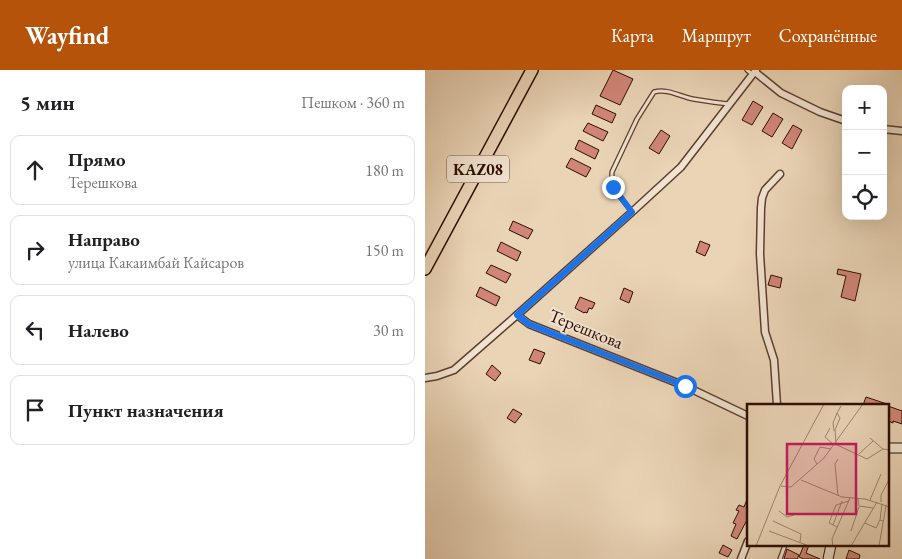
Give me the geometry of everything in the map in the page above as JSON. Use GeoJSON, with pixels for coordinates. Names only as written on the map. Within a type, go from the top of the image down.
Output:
{"type":"FeatureCollection","features":[{"type":"Feature","properties":{"kind":"highway","name":"KAZ08"},"geometry":{"type":"LineString","coordinates":[[425,269],[532,70]]}},
{"type":"Feature","properties":{"kind":"street"},"geometry":{"type":"LineString","coordinates":[[425,378],[454,370],[632,212],[681,166],[755,72],[781,93],[820,112],[842,120]]}},
{"type":"Feature","properties":{"kind":"street"},"geometry":{"type":"LineString","coordinates":[[887,129],[902,131]]}},
{"type":"Feature","properties":{"kind":"street"},"geometry":{"type":"LineString","coordinates":[[777,404],[774,360],[765,332],[760,254],[762,198],[765,190],[780,174]]}},
{"type":"Feature","properties":{"kind":"street","name":"Терешкова"},"geometry":{"type":"LineString","coordinates":[[517,315],[529,324],[685,386],[747,416]]}},
{"type":"Feature","properties":{"kind":"street"},"geometry":{"type":"LineString","coordinates":[[889,448],[902,448]]}},
{"type":"Feature","properties":{"kind":"street"},"geometry":{"type":"LineString","coordinates":[[741,559],[747,544]]}},
{"type":"Feature","properties":{"kind":"street"},"geometry":{"type":"LineString","coordinates":[[828,559],[831,546]]}},
{"type":"Feature","properties":{"kind":"lane"},"geometry":{"type":"LineString","coordinates":[[747,70],[755,72]]}},
{"type":"Feature","properties":{"kind":"lane"},"geometry":{"type":"LineString","coordinates":[[632,212],[613,187],[612,172],[637,119],[654,92],[665,91],[691,98],[730,104]]}},
{"type":"Feature","properties":{"kind":"lane"},"geometry":{"type":"LineString","coordinates":[[780,559],[785,546]]}},
{"type":"Feature","properties":{"kind":"building"},"geometry":{"type":"Polygon","coordinates":[[[613,70],[633,79],[620,105],[600,96],[613,70]]]}},
{"type":"Feature","properties":{"kind":"building"},"geometry":{"type":"Polygon","coordinates":[[[753,101],[763,107],[752,125],[742,120],[753,101]]]}},
{"type":"Feature","properties":{"kind":"building"},"geometry":{"type":"Polygon","coordinates":[[[596,105],[616,114],[612,123],[592,114],[596,105]]]}},
{"type":"Feature","properties":{"kind":"building"},"geometry":{"type":"Polygon","coordinates":[[[773,113],[783,119],[772,137],[762,131],[773,113]]]}},
{"type":"Feature","properties":{"kind":"building"},"geometry":{"type":"Polygon","coordinates":[[[588,123],[608,132],[603,141],[583,131],[588,123]]]}},
{"type":"Feature","properties":{"kind":"building"},"geometry":{"type":"Polygon","coordinates":[[[793,125],[802,130],[792,149],[782,143],[793,125]]]}},
{"type":"Feature","properties":{"kind":"building"},"geometry":{"type":"Polygon","coordinates":[[[661,130],[670,136],[659,154],[649,148],[661,130]]]}},
{"type":"Feature","properties":{"kind":"building"},"geometry":{"type":"Polygon","coordinates":[[[579,140],[599,150],[595,159],[575,149],[579,140]]]}},
{"type":"Feature","properties":{"kind":"building"},"geometry":{"type":"Polygon","coordinates":[[[571,158],[591,168],[586,177],[566,167],[571,158]]]}},
{"type":"Feature","properties":{"kind":"building"},"geometry":{"type":"Polygon","coordinates":[[[513,221],[533,230],[528,239],[509,230],[513,221]]]}},
{"type":"Feature","properties":{"kind":"building"},"geometry":{"type":"Polygon","coordinates":[[[700,241],[710,245],[705,256],[696,252],[700,241]]]}},
{"type":"Feature","properties":{"kind":"building"},"geometry":{"type":"Polygon","coordinates":[[[501,242],[521,252],[517,261],[497,251],[501,242]]]}},
{"type":"Feature","properties":{"kind":"building"},"geometry":{"type":"Polygon","coordinates":[[[491,265],[511,274],[506,283],[486,273],[491,265]]]}},
{"type":"Feature","properties":{"kind":"building"},"geometry":{"type":"Polygon","coordinates":[[[838,269],[861,274],[855,301],[841,297],[846,276],[837,274],[838,269]]]}},
{"type":"Feature","properties":{"kind":"building"},"geometry":{"type":"Polygon","coordinates":[[[771,275],[782,278],[780,288],[768,285],[771,275]]]}},
{"type":"Feature","properties":{"kind":"building"},"geometry":{"type":"Polygon","coordinates":[[[480,287],[500,297],[496,306],[476,296],[480,287]]]}},
{"type":"Feature","properties":{"kind":"building"},"geometry":{"type":"Polygon","coordinates":[[[624,288],[633,292],[629,303],[620,299],[624,288]]]}},
{"type":"Feature","properties":{"kind":"building"},"geometry":{"type":"Polygon","coordinates":[[[580,297],[595,303],[592,309],[589,308],[587,313],[575,308],[580,297]]]}},
{"type":"Feature","properties":{"kind":"building"},"geometry":{"type":"Polygon","coordinates":[[[534,349],[545,353],[540,364],[529,360],[534,349]]]}},
{"type":"Feature","properties":{"kind":"building"},"geometry":{"type":"Polygon","coordinates":[[[492,365],[501,373],[495,381],[486,374],[492,365]]]}},
{"type":"Feature","properties":{"kind":"building"},"geometry":{"type":"Polygon","coordinates":[[[866,397],[887,404],[863,404],[866,397]]]}},
{"type":"Feature","properties":{"kind":"building"},"geometry":{"type":"Polygon","coordinates":[[[889,406],[902,411],[902,424],[893,421],[893,423],[889,421],[889,406]]]}},
{"type":"Feature","properties":{"kind":"building"},"geometry":{"type":"Polygon","coordinates":[[[513,409],[522,414],[515,423],[507,418],[513,409]]]}},
{"type":"Feature","properties":{"kind":"building"},"geometry":{"type":"Polygon","coordinates":[[[747,500],[747,520],[737,539],[731,536],[736,524],[733,523],[739,511],[736,510],[739,505],[744,507],[747,500]]]}},
{"type":"Feature","properties":{"kind":"building"},"geometry":{"type":"Polygon","coordinates":[[[723,545],[732,550],[728,557],[719,553],[723,545]]]}},
{"type":"Feature","properties":{"kind":"building"},"geometry":{"type":"Polygon","coordinates":[[[804,546],[809,546],[806,553],[820,559],[804,559],[799,557],[804,546]]]}},
{"type":"Feature","properties":{"kind":"building"},"geometry":{"type":"Polygon","coordinates":[[[787,549],[799,555],[797,559],[784,559],[787,549]]]}},
{"type":"Feature","properties":{"kind":"building"},"geometry":{"type":"Polygon","coordinates":[[[849,550],[860,555],[859,559],[846,559],[849,550]]]}},
{"type":"Feature","properties":{"kind":"route"},"geometry":{"type":"LineString","coordinates":[[613,187],[632,212],[517,315],[529,324],[685,386]]}}]}
